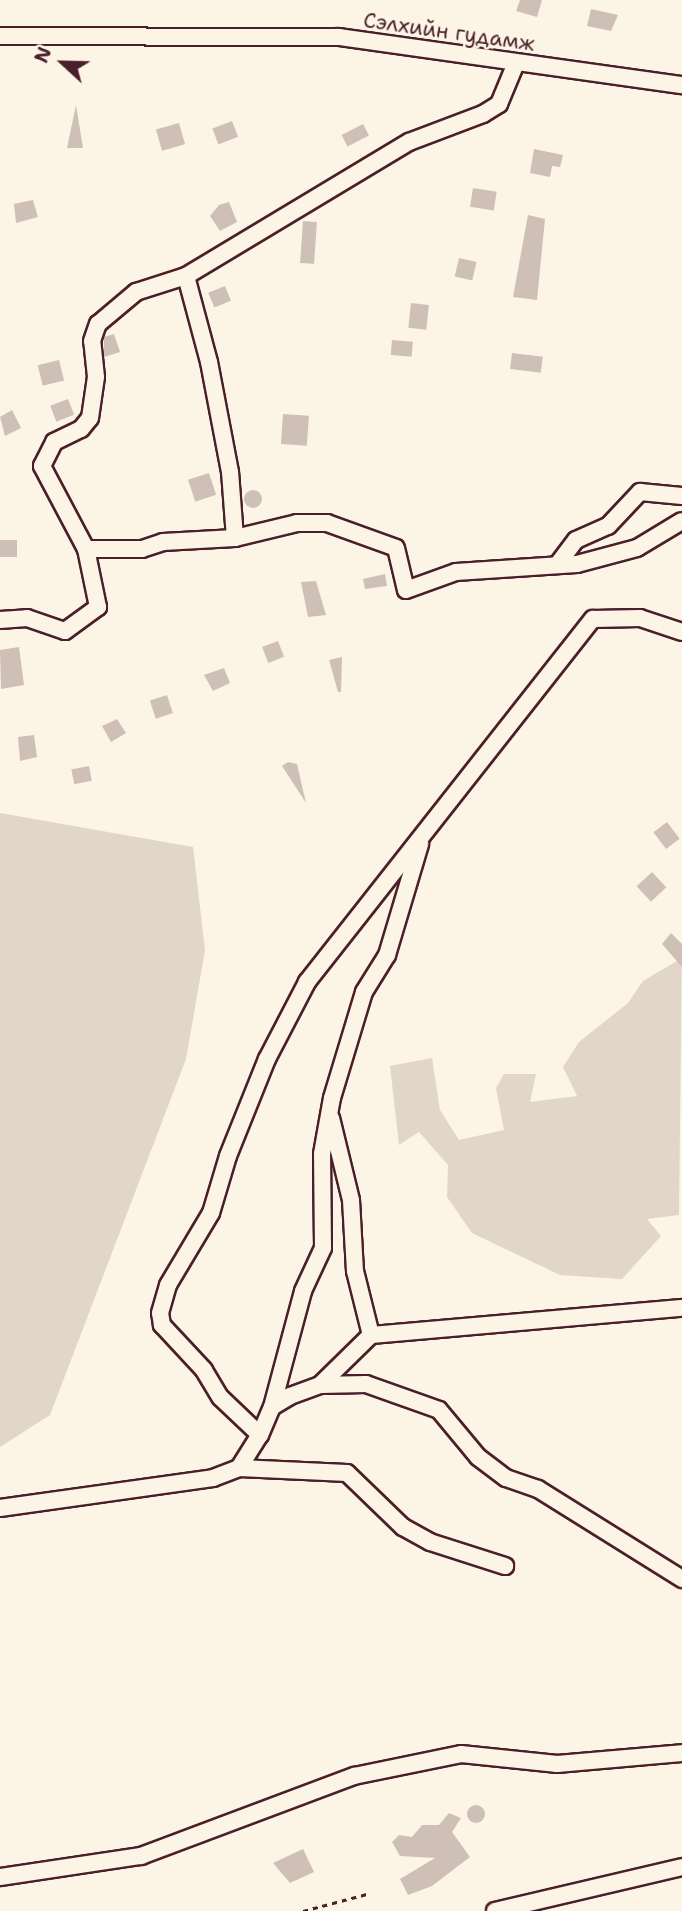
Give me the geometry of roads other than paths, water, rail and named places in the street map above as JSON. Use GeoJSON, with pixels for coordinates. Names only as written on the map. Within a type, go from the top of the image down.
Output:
{"type":"FeatureCollection","features":[{"type":"Feature","properties":{"kind":"street","name":"Сэлхийн гудамж"},"geometry":{"type":"LineString","coordinates":[[0,36],[339,37],[682,85]]}},
{"type":"Feature","properties":{"kind":"street"},"geometry":{"type":"LineString","coordinates":[[0,620],[27,618],[65,631],[98,607],[86,549],[42,466],[44,454],[54,442],[81,429],[90,418],[96,377],[92,341],[98,324],[136,292],[186,276],[409,142],[499,104],[516,63]]}},
{"type":"Feature","properties":{"kind":"street"},"geometry":{"type":"LineString","coordinates":[[186,276],[225,444],[235,538]]}},
{"type":"Feature","properties":{"kind":"street"},"geometry":{"type":"LineString","coordinates":[[557,565],[576,540],[608,526],[640,492],[682,496]]}},
{"type":"Feature","properties":{"kind":"street"},"geometry":{"type":"LineString","coordinates":[[86,549],[142,549],[163,542],[235,538],[297,523],[327,523],[396,548],[406,590],[456,572],[577,564],[637,548],[682,522]]}},
{"type":"Feature","properties":{"kind":"street"},"geometry":{"type":"LineString","coordinates":[[260,1436],[229,1407],[204,1370],[162,1325],[162,1301],[205,1226],[267,1059],[307,982],[593,619],[640,618],[682,632]]}},
{"type":"Feature","properties":{"kind":"street"},"geometry":{"type":"LineString","coordinates":[[239,1468],[260,1436],[272,1407],[303,1291],[323,1248],[322,1154],[330,1112],[364,992],[387,955],[423,834]]}},
{"type":"Feature","properties":{"kind":"street"},"geometry":{"type":"LineString","coordinates":[[330,1112],[351,1200],[355,1270],[371,1335]]}},
{"type":"Feature","properties":{"kind":"street"},"geometry":{"type":"LineString","coordinates":[[272,1407],[320,1385],[371,1335],[682,1308]]}},
{"type":"Feature","properties":{"kind":"street"},"geometry":{"type":"LineString","coordinates":[[320,1385],[366,1384],[439,1410],[478,1457],[506,1478],[538,1489],[682,1579]]}},
{"type":"Feature","properties":{"kind":"street"},"geometry":{"type":"LineString","coordinates":[[0,1508],[213,1478],[239,1468],[347,1473],[403,1527],[430,1542],[505,1566]]}},
{"type":"Feature","properties":{"kind":"street"},"geometry":{"type":"LineString","coordinates":[[0,1877],[141,1856],[354,1776],[461,1754],[557,1764],[682,1753]]}},
{"type":"Feature","properties":{"kind":"street"},"geometry":{"type":"LineString","coordinates":[[495,1911],[682,1867]]}}]}
